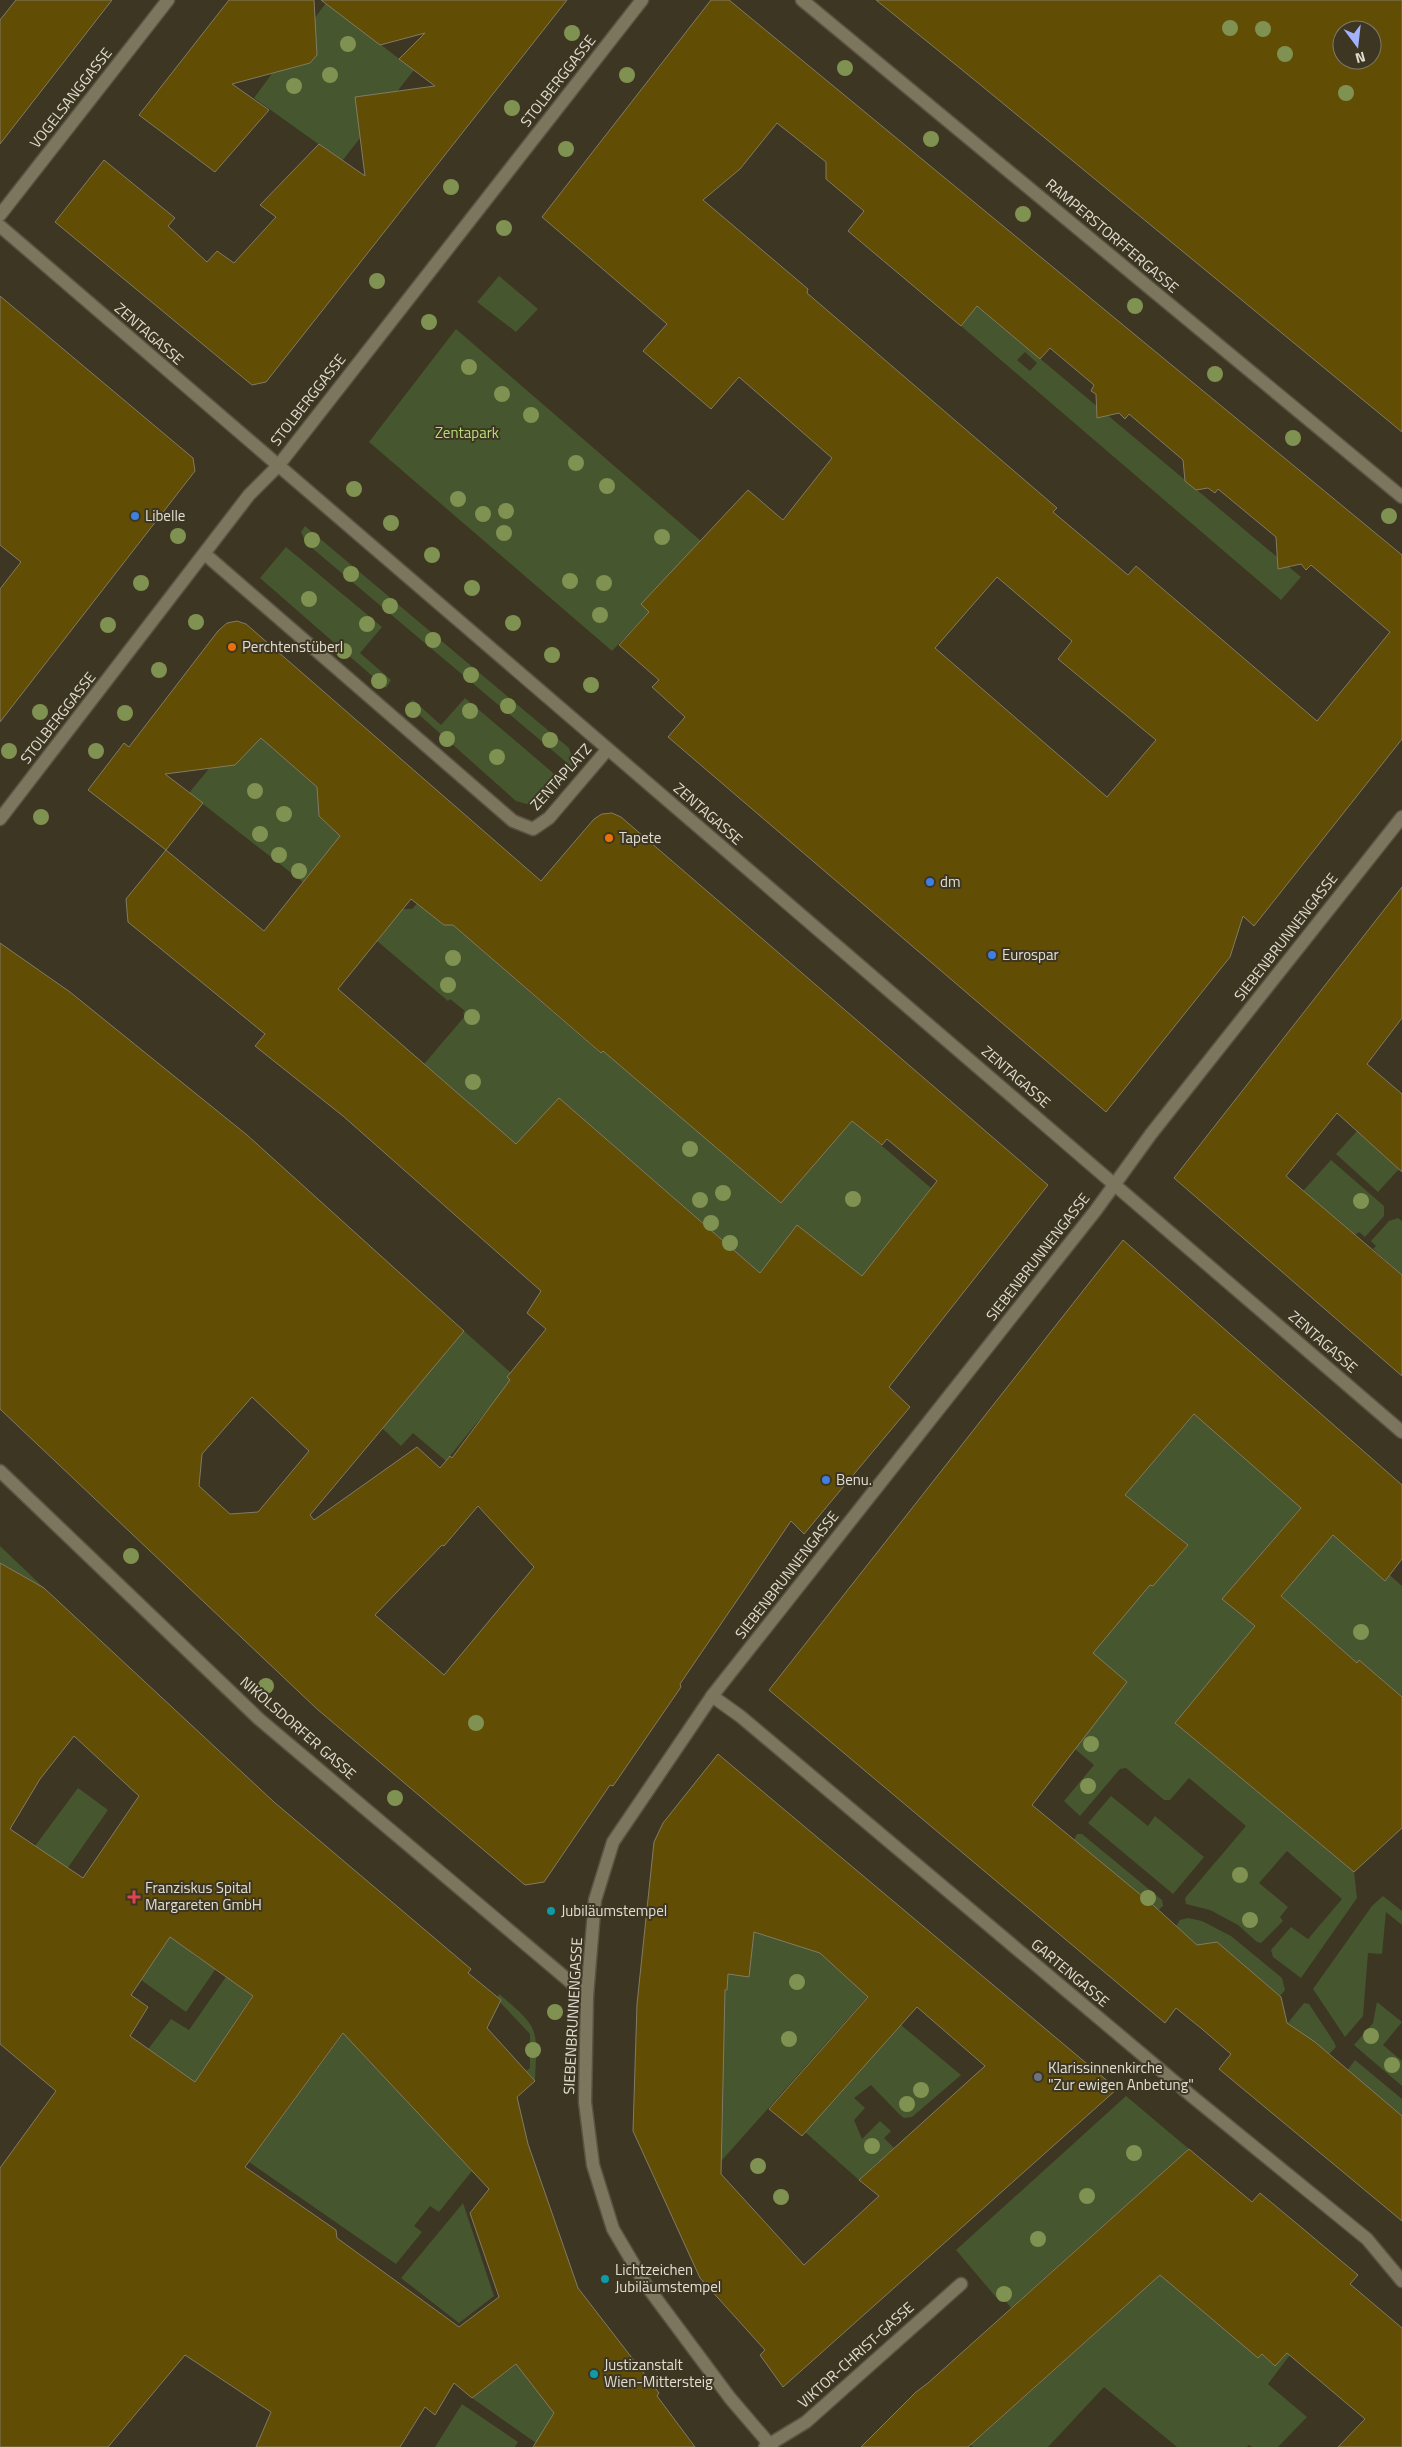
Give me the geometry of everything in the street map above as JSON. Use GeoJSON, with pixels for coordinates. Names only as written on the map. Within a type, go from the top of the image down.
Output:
{"type":"FeatureCollection","features":[{"type":"Feature","properties":{"kind":"street","name":"VOGELSANGGASSE"},"geometry":{"type":"LineString","coordinates":[[0,215],[168,0]]}},
{"type":"Feature","properties":{"kind":"street","name":"STOLBERGGASSE"},"geometry":{"type":"LineString","coordinates":[[0,819],[206,555],[250,495],[278,466],[642,0]]}},
{"type":"Feature","properties":{"kind":"street","name":"RAMPERSTORFFERGASSE"},"geometry":{"type":"LineString","coordinates":[[802,0],[1402,497]]}},
{"type":"Feature","properties":{"kind":"street","name":"ZENTAGASSE"},"geometry":{"type":"LineString","coordinates":[[0,226],[278,466]]}},
{"type":"Feature","properties":{"kind":"street","name":"ZENTAPLATZ"},"geometry":{"type":"LineString","coordinates":[[206,555],[513,821],[533,829],[549,818],[607,750],[278,466]]}},
{"type":"Feature","properties":{"kind":"street","name":"ZENTAGASSE"},"geometry":{"type":"LineString","coordinates":[[607,750],[1402,1432]]}},
{"type":"Feature","properties":{"kind":"street","name":"SIEBENBRUNNENGASSE"},"geometry":{"type":"LineString","coordinates":[[769,2446],[730,2398],[646,2285],[613,2229],[593,2165],[585,2102],[587,1996],[595,1900],[613,1842],[712,1696],[1115,1184],[1151,1134],[1402,817]]}},
{"type":"Feature","properties":{"kind":"street","name":"NIKOLSDORFER GASSE"},"geometry":{"type":"LineString","coordinates":[[0,1471],[260,1719],[587,1996]]}},
{"type":"Feature","properties":{"kind":"street","name":"GARTENGASSE"},"geometry":{"type":"LineString","coordinates":[[712,1696],[740,1716],[1194,2098],[1367,2239],[1402,2280]]}},
{"type":"Feature","properties":{"kind":"street","name":"VIKTOR-CHRIST-GASSE"},"geometry":{"type":"LineString","coordinates":[[769,2446],[806,2422],[961,2284]]}},
{"type":"Feature","properties":{"kind":"green space"},"geometry":{"type":"Polygon","coordinates":[[[326,3],[414,70],[342,161],[254,98],[284,57],[296,67],[310,63],[317,55],[304,32],[326,3]]]}},
{"type":"Feature","properties":{"kind":"green space"},"geometry":{"type":"Polygon","coordinates":[[[499,276],[538,309],[516,332],[477,302],[499,276]]]}},
{"type":"Feature","properties":{"kind":"green space"},"geometry":{"type":"Polygon","coordinates":[[[977,306],[1301,577],[1281,600],[961,326],[977,306]],[[1025,352],[1017,360],[1030,371],[1037,363],[1025,352]]]}},
{"type":"Feature","properties":{"kind":"green space","name":"Zentapark"},"geometry":{"type":"Polygon","coordinates":[[[456,329],[701,541],[649,612],[612,651],[369,442],[456,329]]]}},
{"type":"Feature","properties":{"kind":"green space"},"geometry":{"type":"Polygon","coordinates":[[[305,526],[569,748],[573,760],[572,767],[306,543],[301,532],[305,526]]]}},
{"type":"Feature","properties":{"kind":"green space"},"geometry":{"type":"Polygon","coordinates":[[[286,547],[382,627],[360,653],[391,680],[386,688],[260,578],[286,547]]]}},
{"type":"Feature","properties":{"kind":"green space"},"geometry":{"type":"Polygon","coordinates":[[[465,698],[559,778],[541,800],[530,805],[516,801],[407,704],[413,700],[441,725],[465,698]]]}},
{"type":"Feature","properties":{"kind":"green space"},"geometry":{"type":"Polygon","coordinates":[[[251,729],[326,795],[318,803],[319,816],[330,826],[360,823],[313,890],[189,793],[216,760],[225,766],[235,765],[245,755],[243,743],[251,729]]]}},
{"type":"Feature","properties":{"kind":"green space"},"geometry":{"type":"Polygon","coordinates":[[[432,887],[434,917],[444,925],[457,925],[484,952],[600,1053],[603,1051],[780,1202],[852,1120],[931,1188],[862,1276],[797,1225],[760,1273],[559,1098],[552,1176],[424,1064],[465,1016],[463,1013],[465,1011],[450,999],[448,1001],[377,941],[401,909],[412,909],[432,887]]]}},
{"type":"Feature","properties":{"kind":"green space"},"geometry":{"type":"Polygon","coordinates":[[[1357,1131],[1399,1169],[1378,1192],[1336,1154],[1357,1131]]]}},
{"type":"Feature","properties":{"kind":"green space"},"geometry":{"type":"Polygon","coordinates":[[[1331,1160],[1384,1206],[1384,1216],[1365,1237],[1359,1232],[1355,1235],[1303,1191],[1331,1160]]]}},
{"type":"Feature","properties":{"kind":"green space"},"geometry":{"type":"Polygon","coordinates":[[[1398,1218],[1402,1221],[1402,1275],[1373,1249],[1376,1246],[1371,1241],[1389,1221],[1398,1218]]]}},
{"type":"Feature","properties":{"kind":"green space"},"geometry":{"type":"Polygon","coordinates":[[[464,1331],[510,1372],[513,1378],[446,1461],[413,1433],[401,1446],[382,1428],[464,1331]]]}},
{"type":"Feature","properties":{"kind":"green space"},"geometry":{"type":"Polygon","coordinates":[[[1199,1409],[1306,1502],[1223,1598],[1255,1626],[1175,1723],[1354,1872],[1357,1898],[1301,1978],[1273,1957],[1271,1950],[1291,1927],[1308,1939],[1342,1899],[1287,1851],[1259,1883],[1288,1907],[1280,1917],[1283,1921],[1261,1943],[1257,1942],[1238,1925],[1210,1910],[1186,1904],[1185,1898],[1246,1826],[1189,1778],[1170,1800],[1164,1800],[1126,1768],[1120,1769],[1080,1816],[1064,1801],[1094,1765],[1075,1749],[1093,1653],[1115,1627],[1097,1611],[1088,1532],[1153,1586],[1188,1545],[1171,1531],[1160,1545],[1115,1506],[1199,1409]]]}},
{"type":"Feature","properties":{"kind":"green space"},"geometry":{"type":"Polygon","coordinates":[[[1341,1532],[1402,1586],[1402,1697],[1359,1660],[1357,1663],[1281,1596],[1331,1537],[1341,1532]]]}},
{"type":"Feature","properties":{"kind":"green space"},"geometry":{"type":"Polygon","coordinates":[[[0,1546],[44,1588],[0,1563],[0,1546]]]}},
{"type":"Feature","properties":{"kind":"green space"},"geometry":{"type":"Polygon","coordinates":[[[78,1788],[108,1810],[67,1869],[35,1846],[78,1788]]]}},
{"type":"Feature","properties":{"kind":"green space"},"geometry":{"type":"Polygon","coordinates":[[[1111,1796],[1148,1826],[1155,1816],[1204,1857],[1173,1894],[1088,1823],[1111,1796]]]}},
{"type":"Feature","properties":{"kind":"green space"},"geometry":{"type":"Polygon","coordinates":[[[1077,1834],[1082,1834],[1162,1900],[1163,1906],[1158,1910],[1074,1840],[1077,1834]]]}},
{"type":"Feature","properties":{"kind":"green space"},"geometry":{"type":"Polygon","coordinates":[[[1383,1896],[1402,1911],[1402,1925],[1386,1912],[1382,1954],[1368,1953],[1363,2016],[1345,2037],[1313,1989],[1372,1906],[1383,1896]]]}},
{"type":"Feature","properties":{"kind":"green space"},"geometry":{"type":"Polygon","coordinates":[[[195,1900],[241,1932],[186,2012],[141,1980],[195,1900]],[[202,1941],[193,1954],[205,1962],[214,1950],[202,1941]]]}},
{"type":"Feature","properties":{"kind":"green space"},"geometry":{"type":"Polygon","coordinates":[[[1188,1918],[1202,1921],[1231,1936],[1282,1978],[1285,1990],[1280,1996],[1197,1945],[1176,1926],[1180,1920],[1188,1918]]]}},
{"type":"Feature","properties":{"kind":"green space"},"geometry":{"type":"Polygon","coordinates":[[[726,1921],[820,1953],[868,1996],[715,2168],[719,1990],[727,1990],[728,1974],[749,1977],[726,1921]]]}},
{"type":"Feature","properties":{"kind":"green space"},"geometry":{"type":"Polygon","coordinates":[[[232,1968],[259,1986],[195,2082],[156,2054],[140,2060],[171,2019],[189,2030],[232,1968]]]}},
{"type":"Feature","properties":{"kind":"green space"},"geometry":{"type":"Polygon","coordinates":[[[499,1994],[523,2015],[534,2031],[536,2040],[535,2081],[526,2071],[530,2068],[530,2034],[497,1999],[499,1994]]]}},
{"type":"Feature","properties":{"kind":"green space"},"geometry":{"type":"Polygon","coordinates":[[[1377,2002],[1402,2022],[1383,2045],[1402,2061],[1402,2086],[1354,2045],[1373,2023],[1377,2002]]]}},
{"type":"Feature","properties":{"kind":"green space"},"geometry":{"type":"Polygon","coordinates":[[[1304,2003],[1309,2004],[1334,2042],[1336,2047],[1329,2054],[1287,2024],[1304,2003]]]}},
{"type":"Feature","properties":{"kind":"green space"},"geometry":{"type":"Polygon","coordinates":[[[354,2019],[359,2050],[472,2171],[439,2212],[430,2206],[414,2226],[422,2232],[396,2264],[249,2162],[354,2019]]]}},
{"type":"Feature","properties":{"kind":"green space"},"geometry":{"type":"Polygon","coordinates":[[[901,2025],[961,2075],[912,2117],[904,2118],[900,2115],[871,2085],[854,2098],[865,2108],[854,2120],[862,2139],[880,2121],[891,2131],[884,2138],[894,2148],[884,2157],[884,2166],[879,2161],[859,2180],[805,2132],[901,2025]]]}},
{"type":"Feature","properties":{"kind":"green space"},"geometry":{"type":"Polygon","coordinates":[[[1355,2060],[1402,2099],[1402,2116],[1365,2085],[1341,2079],[1355,2060]]]}},
{"type":"Feature","properties":{"kind":"green space"},"geometry":{"type":"Polygon","coordinates":[[[1126,2096],[1189,2149],[1011,2308],[1004,2299],[1000,2302],[956,2250],[1126,2096]]]}},
{"type":"Feature","properties":{"kind":"green space"},"geometry":{"type":"Polygon","coordinates":[[[463,2203],[494,2296],[459,2323],[401,2278],[463,2203]]]}},
{"type":"Feature","properties":{"kind":"green space"},"geometry":{"type":"Polygon","coordinates":[[[1182,2255],[1262,2354],[1275,2366],[1287,2353],[1290,2355],[1268,2384],[1307,2417],[1278,2447],[1252,2447],[1249,2445],[1247,2447],[1177,2447],[1104,2387],[1048,2447],[973,2447],[964,2439],[982,2435],[1182,2255]]]}},
{"type":"Feature","properties":{"kind":"green space"},"geometry":{"type":"Polygon","coordinates":[[[530,2354],[568,2431],[536,2443],[472,2398],[530,2354]]]}},
{"type":"Feature","properties":{"kind":"green space"},"geometry":{"type":"Polygon","coordinates":[[[462,2404],[518,2442],[515,2447],[435,2447],[462,2404]]]}},
{"type":"Feature","properties":{"kind":"building"},"geometry":{"type":"Polygon","coordinates":[[[16,0],[112,0],[0,144],[0,20],[16,0]]]}},
{"type":"Feature","properties":{"kind":"building"},"geometry":{"type":"Polygon","coordinates":[[[229,0],[314,0],[317,55],[310,63],[232,84],[269,110],[215,172],[139,115],[229,0]]]}},
{"type":"Feature","properties":{"kind":"building"},"geometry":{"type":"Polygon","coordinates":[[[321,0],[567,0],[266,382],[252,385],[55,222],[104,160],[175,218],[168,226],[207,262],[217,251],[234,263],[276,217],[260,205],[319,144],[365,176],[355,97],[435,86],[399,59],[425,33],[380,45],[321,0]]]}},
{"type":"Feature","properties":{"kind":"building"},"geometry":{"type":"Polygon","coordinates":[[[711,0],[729,0],[1402,555],[1402,739],[1254,926],[1243,916],[1230,957],[1106,1112],[668,737],[685,717],[652,687],[659,680],[619,645],[649,612],[641,604],[748,490],[783,520],[832,458],[739,377],[711,409],[643,351],[667,324],[542,217],[711,0]],[[777,123],[740,169],[703,200],[808,289],[807,293],[1057,508],[1053,512],[1128,575],[1136,566],[1317,721],[1390,632],[1311,565],[1306,570],[1301,564],[1278,569],[1276,537],[1218,489],[1215,493],[1208,488],[1196,490],[1185,481],[1183,460],[1129,414],[1125,419],[1119,413],[1097,418],[1096,394],[1091,391],[1094,385],[1050,348],[1040,359],[977,306],[961,326],[848,231],[864,211],[826,179],[826,162],[777,123]],[[997,577],[935,648],[1107,797],[1156,740],[1058,659],[1072,641],[997,577]]]}},
{"type":"Feature","properties":{"kind":"building"},"geometry":{"type":"Polygon","coordinates":[[[876,0],[1402,0],[1402,432],[977,82],[876,0]]]}},
{"type":"Feature","properties":{"kind":"building"},"geometry":{"type":"Polygon","coordinates":[[[0,296],[193,458],[195,471],[0,722],[0,589],[21,562],[0,545],[0,296]]]}},
{"type":"Feature","properties":{"kind":"building"},"geometry":{"type":"Polygon","coordinates":[[[237,621],[246,624],[541,881],[594,819],[602,814],[612,813],[621,817],[1048,1185],[889,1387],[910,1407],[804,1534],[791,1521],[680,1684],[681,1687],[613,1786],[610,1785],[544,1882],[525,1885],[317,1709],[0,1409],[0,943],[70,992],[247,1135],[464,1331],[310,1515],[314,1520],[417,1447],[440,1468],[450,1456],[452,1458],[510,1380],[507,1377],[546,1329],[527,1313],[541,1291],[343,1116],[255,1046],[265,1034],[128,922],[126,899],[166,850],[88,790],[124,743],[129,747],[218,631],[227,623],[237,621]],[[261,738],[235,765],[165,774],[203,803],[166,850],[264,931],[340,836],[319,816],[317,787],[261,738]],[[411,899],[338,989],[516,1144],[559,1098],[760,1273],[797,1225],[862,1276],[937,1181],[887,1139],[882,1145],[852,1121],[781,1203],[603,1051],[601,1053],[453,925],[444,925],[411,899]],[[252,1397],[202,1454],[199,1486],[230,1514],[258,1512],[309,1451],[252,1397]],[[478,1506],[444,1546],[442,1545],[375,1615],[444,1675],[534,1567],[478,1506]]]}},
{"type":"Feature","properties":{"kind":"building"},"geometry":{"type":"Polygon","coordinates":[[[1402,887],[1402,1018],[1367,1064],[1402,1094],[1402,1172],[1337,1113],[1286,1176],[1402,1275],[1402,1376],[1174,1178],[1402,887]]]}},
{"type":"Feature","properties":{"kind":"building"},"geometry":{"type":"Polygon","coordinates":[[[1123,1240],[1402,1485],[1402,1559],[1385,1581],[1333,1535],[1281,1596],[1357,1663],[1359,1660],[1402,1697],[1402,1828],[1354,1872],[1175,1723],[1255,1626],[1222,1599],[1301,1508],[1194,1414],[1125,1495],[1188,1545],[1153,1586],[1150,1585],[1093,1653],[1127,1682],[1032,1805],[1153,1905],[1197,1945],[1217,1942],[1281,1997],[1287,2023],[1315,2042],[1402,2116],[1402,2221],[1219,2069],[1231,2054],[1202,2029],[1176,2008],[1165,2023],[769,1690],[1123,1240]]]}},
{"type":"Feature","properties":{"kind":"building"},"geometry":{"type":"Polygon","coordinates":[[[0,1563],[44,1588],[274,1802],[471,1969],[468,1973],[501,2000],[487,2028],[535,2081],[517,2097],[528,2144],[578,2288],[659,2393],[657,2396],[695,2447],[533,2447],[554,2413],[516,2364],[472,2398],[454,2383],[435,2415],[425,2407],[400,2447],[256,2447],[271,2412],[185,2355],[108,2447],[0,2447],[0,2168],[56,2091],[0,2044],[0,1563]],[[74,1736],[40,1779],[10,1829],[83,1878],[139,1796],[74,1736]],[[170,1937],[131,1995],[148,2007],[130,2036],[195,2082],[253,1996],[170,1937]],[[343,2033],[245,2167],[336,2230],[337,2238],[459,2327],[499,2297],[470,2213],[489,2189],[343,2033]]]}},
{"type":"Feature","properties":{"kind":"building"},"geometry":{"type":"Polygon","coordinates":[[[718,1754],[1117,2089],[783,2387],[760,2355],[765,2350],[700,2278],[633,2131],[637,2004],[654,1842],[663,1823],[718,1754]],[[754,1932],[749,1977],[728,1974],[727,1990],[725,1990],[721,2174],[804,2265],[879,2196],[859,2180],[985,2066],[917,2007],[802,2136],[769,2109],[868,1997],[820,1953],[754,1932]]]}},
{"type":"Feature","properties":{"kind":"building"},"geometry":{"type":"Polygon","coordinates":[[[1189,2149],[1252,2202],[1260,2193],[1358,2275],[1350,2284],[1402,2328],[1402,2447],[1338,2447],[1365,2419],[1287,2353],[1275,2366],[1262,2354],[1258,2358],[1160,2275],[968,2447],[861,2447],[916,2392],[1189,2149]]]}},
{"type":"Feature","properties":{"kind":"place","name":"Libelle"},"geometry":{"type":"Point","coordinates":[135,516]}},
{"type":"Feature","properties":{"kind":"place","name":"Perchtenstüberl"},"geometry":{"type":"Point","coordinates":[232,647]}},
{"type":"Feature","properties":{"kind":"place","name":"Tapete"},"geometry":{"type":"Point","coordinates":[609,838]}},
{"type":"Feature","properties":{"kind":"place","name":"dm"},"geometry":{"type":"Point","coordinates":[930,882]}},
{"type":"Feature","properties":{"kind":"place","name":"Eurospar"},"geometry":{"type":"Point","coordinates":[992,955]}},
{"type":"Feature","properties":{"kind":"place","name":"Benu."},"geometry":{"type":"Point","coordinates":[826,1480]}},
{"type":"Feature","properties":{"kind":"place","name":"Franziskus Spital Margareten GmbH"},"geometry":{"type":"Point","coordinates":[134,1897]}},
{"type":"Feature","properties":{"kind":"place","name":"Jubiläumstempel"},"geometry":{"type":"Point","coordinates":[551,1911]}},
{"type":"Feature","properties":{"kind":"place","name":"Klarissinnenkirche \"Zur ewigen Anbetung\""},"geometry":{"type":"Point","coordinates":[1038,2077]}},
{"type":"Feature","properties":{"kind":"place","name":"Lichtzeichen Jubiläumstempel"},"geometry":{"type":"Point","coordinates":[605,2279]}},
{"type":"Feature","properties":{"kind":"place","name":"Justizanstalt Wien-Mittersteig"},"geometry":{"type":"Point","coordinates":[594,2374]}}]}
